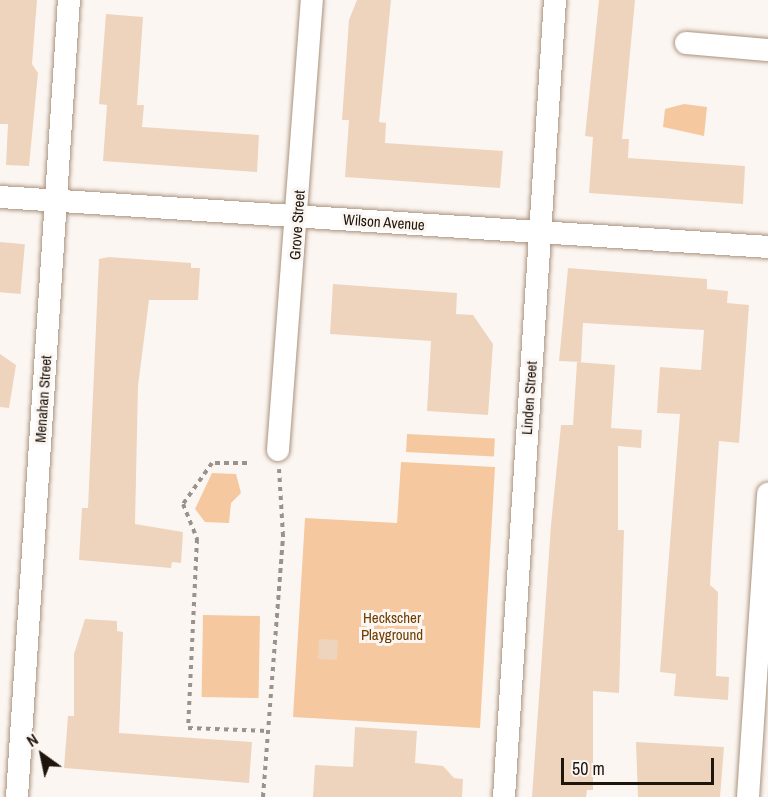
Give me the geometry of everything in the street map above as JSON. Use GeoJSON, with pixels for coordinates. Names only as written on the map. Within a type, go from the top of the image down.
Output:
{"type":"FeatureCollection","features":[{"type":"Feature","properties":{"kind":"street","name":"Menahan Street"},"geometry":{"type":"LineString","coordinates":[[17,797],[69,0]]}},
{"type":"Feature","properties":{"kind":"street","name":"Grove Street"},"geometry":{"type":"LineString","coordinates":[[278,450],[312,0]]}},
{"type":"Feature","properties":{"kind":"street","name":"Linden Street"},"geometry":{"type":"LineString","coordinates":[[504,797],[555,0]]}},
{"type":"Feature","properties":{"kind":"street"},"geometry":{"type":"LineString","coordinates":[[686,43],[768,50]]}},
{"type":"Feature","properties":{"kind":"street","name":"Wilson Avenue"},"geometry":{"type":"LineString","coordinates":[[0,197],[768,247]]}},
{"type":"Feature","properties":{"kind":"street"},"geometry":{"type":"LineString","coordinates":[[748,797],[768,494]]}},
{"type":"Feature","properties":{"kind":"path"},"geometry":{"type":"LineString","coordinates":[[263,797],[283,536],[278,450]]}},
{"type":"Feature","properties":{"kind":"path"},"geometry":{"type":"LineString","coordinates":[[247,463],[212,463],[183,504],[196,539],[188,728],[269,731]]}},
{"type":"Feature","properties":{"kind":"green space"},"geometry":{"type":"Polygon","coordinates":[[[684,104],[707,107],[704,136],[663,127],[665,109],[684,104]]]}},
{"type":"Feature","properties":{"kind":"green space"},"geometry":{"type":"Polygon","coordinates":[[[407,434],[495,439],[494,457],[406,452],[407,434]]]}},
{"type":"Feature","properties":{"kind":"green space","name":"Heckscher Playground"},"geometry":{"type":"Polygon","coordinates":[[[401,462],[495,467],[480,728],[293,717],[305,518],[397,523],[401,462]]]}},
{"type":"Feature","properties":{"kind":"green space"},"geometry":{"type":"Polygon","coordinates":[[[212,473],[236,474],[241,493],[231,503],[229,523],[205,522],[195,509],[212,473]]]}},
{"type":"Feature","properties":{"kind":"green space"},"geometry":{"type":"Polygon","coordinates":[[[203,615],[260,616],[259,698],[202,697],[203,615]]]}},
{"type":"Feature","properties":{"kind":"building"},"geometry":{"type":"Polygon","coordinates":[[[0,0],[37,0],[32,64],[38,73],[29,166],[6,165],[8,124],[0,124],[0,0]]]}},
{"type":"Feature","properties":{"kind":"building"},"geometry":{"type":"Polygon","coordinates":[[[357,0],[391,0],[379,122],[386,123],[385,143],[503,151],[500,188],[345,177],[349,120],[342,120],[349,20],[357,0]]]}},
{"type":"Feature","properties":{"kind":"building"},"geometry":{"type":"Polygon","coordinates":[[[599,0],[635,0],[622,139],[629,139],[628,158],[745,166],[743,204],[589,193],[593,137],[585,136],[599,0]]]}},
{"type":"Feature","properties":{"kind":"building"},"geometry":{"type":"Polygon","coordinates":[[[106,14],[143,17],[137,105],[144,105],[142,127],[259,135],[257,172],[103,161],[107,105],[99,104],[106,14]]]}},
{"type":"Feature","properties":{"kind":"building"},"geometry":{"type":"Polygon","coordinates":[[[0,242],[25,244],[21,294],[0,292],[0,242]]]}},
{"type":"Feature","properties":{"kind":"building"},"geometry":{"type":"Polygon","coordinates":[[[109,257],[191,263],[191,268],[200,268],[198,300],[149,300],[138,386],[135,524],[183,532],[181,563],[172,562],[171,568],[79,560],[82,508],[88,508],[99,259],[109,257]]]}},
{"type":"Feature","properties":{"kind":"building"},"geometry":{"type":"Polygon","coordinates":[[[568,268],[707,279],[707,289],[728,291],[727,303],[749,305],[739,443],[719,441],[712,546],[710,585],[718,592],[716,676],[729,677],[728,700],[674,696],[676,674],[660,672],[680,414],[657,413],[660,367],[701,370],[704,330],[583,323],[581,362],[559,361],[568,268]]]}},
{"type":"Feature","properties":{"kind":"building"},"geometry":{"type":"Polygon","coordinates":[[[333,284],[457,293],[456,314],[473,315],[493,344],[488,415],[427,411],[431,341],[330,334],[333,284]]]}},
{"type":"Feature","properties":{"kind":"building"},"geometry":{"type":"Polygon","coordinates":[[[0,354],[16,365],[9,408],[0,407],[0,354]]]}},
{"type":"Feature","properties":{"kind":"building"},"geometry":{"type":"Polygon","coordinates":[[[577,362],[615,365],[611,428],[642,430],[641,448],[618,446],[618,530],[624,530],[619,693],[593,691],[593,790],[587,790],[586,797],[532,797],[551,525],[561,425],[573,425],[577,362]]]}},
{"type":"Feature","properties":{"kind":"building"},"geometry":{"type":"Polygon","coordinates":[[[85,619],[117,621],[117,631],[123,632],[119,733],[252,742],[249,783],[64,768],[68,716],[74,716],[74,654],[85,619]]]}},
{"type":"Feature","properties":{"kind":"building"},"geometry":{"type":"Polygon","coordinates":[[[319,639],[338,640],[337,660],[318,659],[319,639]]]}},
{"type":"Feature","properties":{"kind":"building"},"geometry":{"type":"Polygon","coordinates":[[[355,727],[417,731],[415,763],[443,766],[454,778],[463,779],[462,797],[313,797],[315,765],[353,767],[355,727]]]}},
{"type":"Feature","properties":{"kind":"building"},"geometry":{"type":"Polygon","coordinates":[[[636,742],[724,747],[720,797],[638,797],[636,742]]]}}]}
